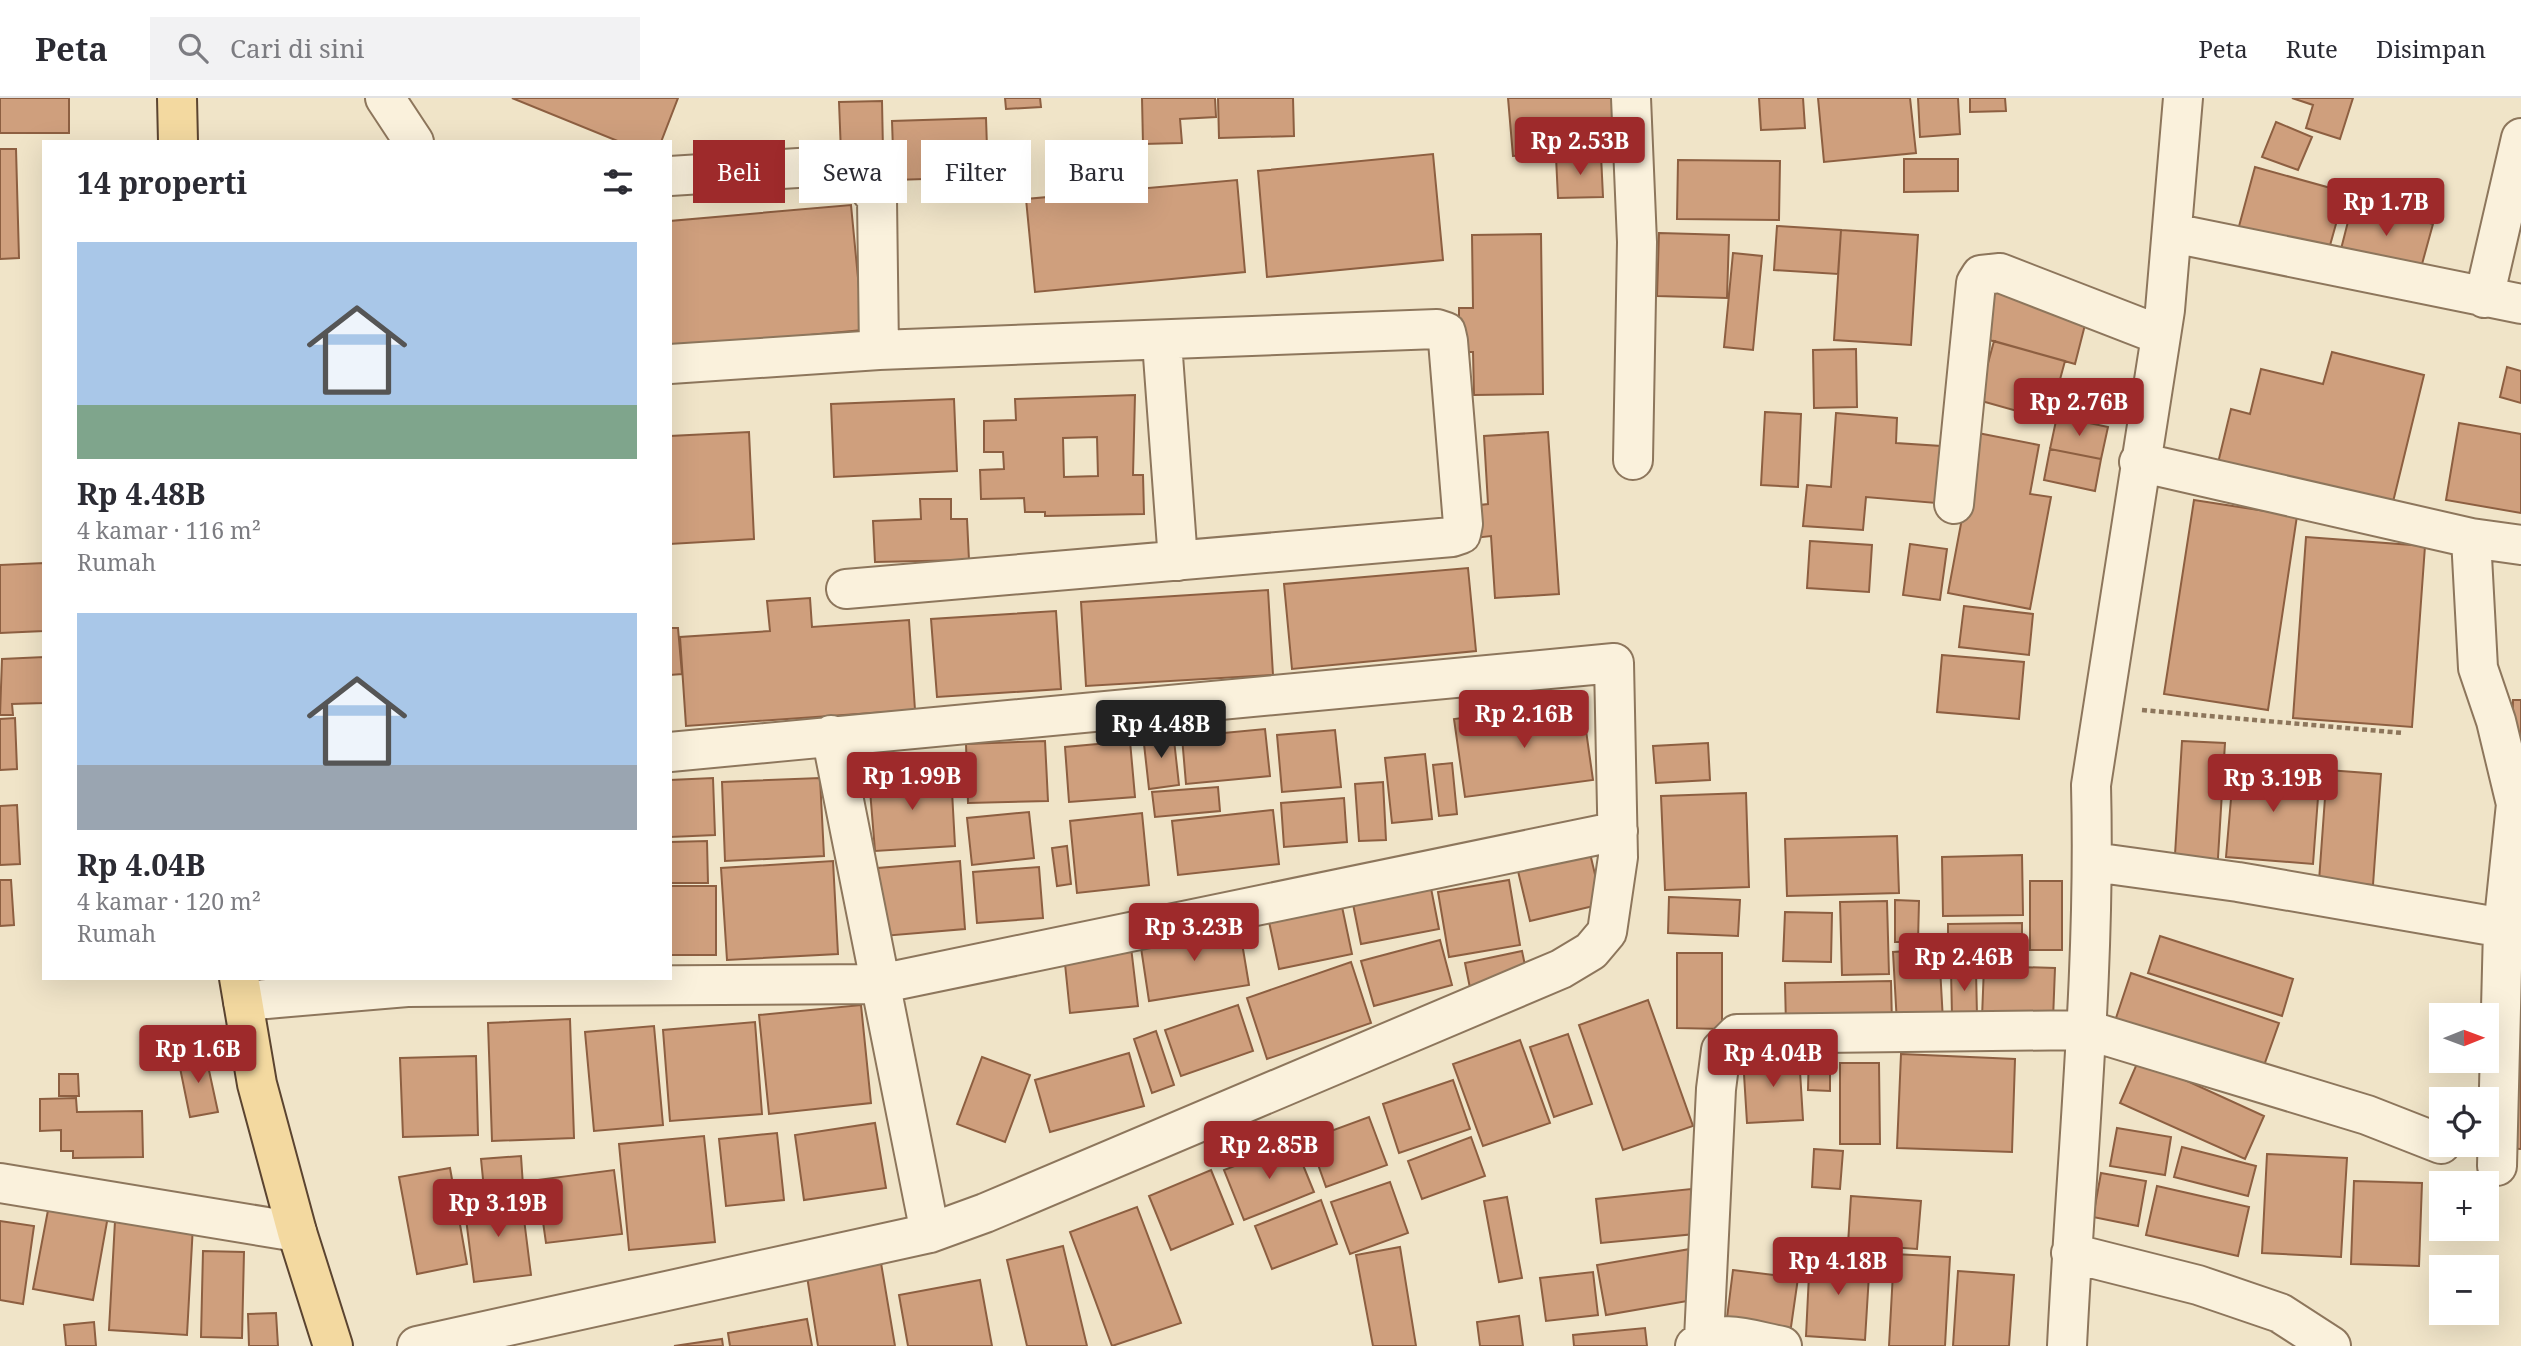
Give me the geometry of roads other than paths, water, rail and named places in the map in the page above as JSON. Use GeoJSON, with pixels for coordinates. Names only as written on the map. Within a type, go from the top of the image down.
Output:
{"type":"FeatureCollection","features":[{"type":"Feature","properties":{"kind":"main road"},"geometry":{"type":"LineString","coordinates":[[177,98],[178,140]]}},
{"type":"Feature","properties":{"kind":"main road"},"geometry":{"type":"LineString","coordinates":[[241,989],[257,1084],[297,1232],[333,1346]]}},
{"type":"Feature","properties":{"kind":"street"},"geometry":{"type":"LineString","coordinates":[[385,98],[413,140]]}},
{"type":"Feature","properties":{"kind":"street"},"geometry":{"type":"LineString","coordinates":[[1631,98],[1637,242],[1633,460]]}},
{"type":"Feature","properties":{"kind":"street"},"geometry":{"type":"LineString","coordinates":[[2067,1346],[2087,1030],[2093,862],[2091,785],[2160,335],[2173,233],[2183,98]]}},
{"type":"Feature","properties":{"kind":"street"},"geometry":{"type":"LineString","coordinates":[[2484,298],[2521,138]]}},
{"type":"Feature","properties":{"kind":"street"},"geometry":{"type":"LineString","coordinates":[[672,176],[830,166],[861,178],[877,199],[879,350]]}},
{"type":"Feature","properties":{"kind":"street"},"geometry":{"type":"LineString","coordinates":[[2173,233],[2521,304]]}},
{"type":"Feature","properties":{"kind":"street"},"geometry":{"type":"LineString","coordinates":[[1954,504],[1976,283],[1981,275],[2000,273],[2160,335]]}},
{"type":"Feature","properties":{"kind":"street"},"geometry":{"type":"LineString","coordinates":[[672,364],[879,350],[1161,342],[1437,329],[1446,332],[1463,524],[1461,534],[1452,537],[846,589]]}},
{"type":"Feature","properties":{"kind":"street"},"geometry":{"type":"LineString","coordinates":[[1161,342],[1178,561]]}},
{"type":"Feature","properties":{"kind":"street"},"geometry":{"type":"LineString","coordinates":[[2139,462],[2471,538],[2521,545]]}},
{"type":"Feature","properties":{"kind":"street"},"geometry":{"type":"LineString","coordinates":[[2471,538],[2478,668],[2496,721],[2516,804],[2509,1170],[2476,1157]]}},
{"type":"Feature","properties":{"kind":"street"},"geometry":{"type":"LineString","coordinates":[[416,1346],[930,1233],[985,1213],[1561,969],[1591,951],[1607,932],[1618,857],[1614,663],[672,752]]}},
{"type":"Feature","properties":{"kind":"street"},"geometry":{"type":"LineString","coordinates":[[831,735],[930,1233]]}},
{"type":"Feature","properties":{"kind":"street"},"geometry":{"type":"LineString","coordinates":[[241,989],[879,985],[1618,831]]}},
{"type":"Feature","properties":{"kind":"street"},"geometry":{"type":"LineString","coordinates":[[2093,862],[2238,882],[2512,930]]}},
{"type":"Feature","properties":{"kind":"street"},"geometry":{"type":"LineString","coordinates":[[1782,1346],[1722,1335],[1700,1342],[1716,1089],[1721,1050],[1737,1034],[2087,1030],[2367,1115],[2429,1139]]}},
{"type":"Feature","properties":{"kind":"street"},"geometry":{"type":"LineString","coordinates":[[0,1183],[297,1232]]}},
{"type":"Feature","properties":{"kind":"street"},"geometry":{"type":"LineString","coordinates":[[2071,1253],[2198,1285],[2280,1313],[2331,1346]]}}]}
